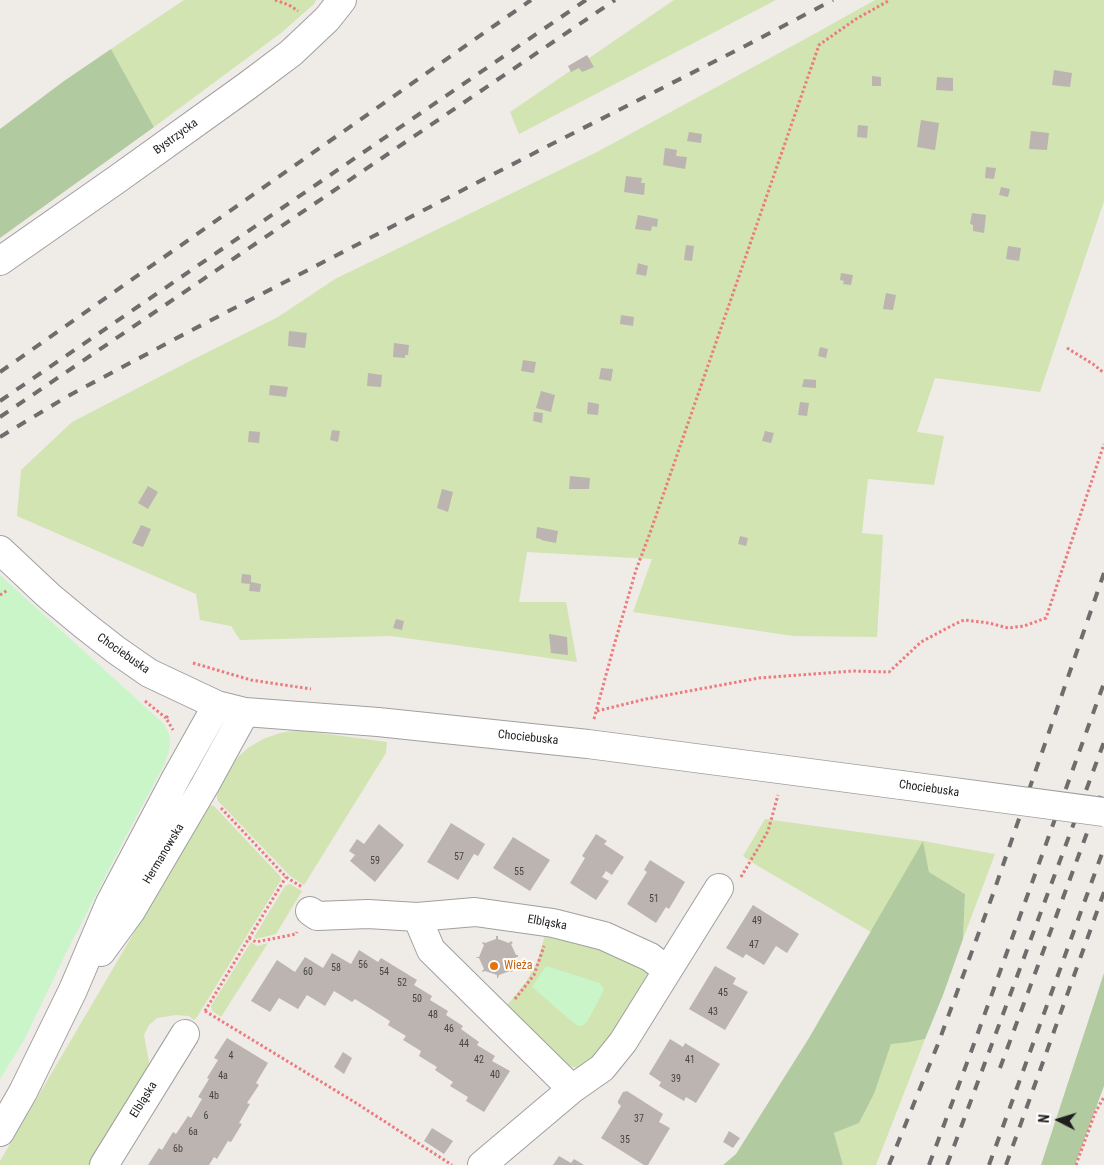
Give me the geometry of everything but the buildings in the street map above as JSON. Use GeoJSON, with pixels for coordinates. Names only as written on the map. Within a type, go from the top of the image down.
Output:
{"type":"FeatureCollection","features":[{"type":"Feature","properties":{"kind":"street","name":"Bystrzycka"},"geometry":{"type":"LineString","coordinates":[[0,261],[291,53],[327,19],[342,0]]}},
{"type":"Feature","properties":{"kind":"street","name":"Chociebuska"},"geometry":{"type":"LineString","coordinates":[[0,550],[49,596],[84,625],[149,673],[217,705],[245,712],[378,722],[588,744],[1104,812]]}},
{"type":"Feature","properties":{"kind":"street","name":"Hermanowska"},"geometry":{"type":"LineString","coordinates":[[0,1132],[23,1092],[73,990],[110,903],[217,705]]}},
{"type":"Feature","properties":{"kind":"street","name":"Hermanowska"},"geometry":{"type":"LineString","coordinates":[[73,990],[131,911],[205,785],[245,712]]}},
{"type":"Feature","properties":{"kind":"street"},"geometry":{"type":"LineString","coordinates":[[482,1165],[572,1089],[602,1068],[623,1042],[719,888]]}},
{"type":"Feature","properties":{"kind":"street","name":"Elbląska"},"geometry":{"type":"LineString","coordinates":[[310,911],[317,916],[368,914],[417,917],[475,912],[553,923],[604,936],[650,957],[667,970]]}},
{"type":"Feature","properties":{"kind":"street"},"geometry":{"type":"LineString","coordinates":[[417,917],[432,950],[572,1089]]}},
{"type":"Feature","properties":{"kind":"street","name":"Elbląska"},"geometry":{"type":"LineString","coordinates":[[104,1165],[185,1034]]}},
{"type":"Feature","properties":{"kind":"path"},"geometry":{"type":"LineString","coordinates":[[588,744],[636,570],[819,45],[856,19],[890,0]]}},
{"type":"Feature","properties":{"kind":"path"},"geometry":{"type":"LineString","coordinates":[[1067,348],[1104,373]]}},
{"type":"Feature","properties":{"kind":"path"},"geometry":{"type":"LineString","coordinates":[[596,712],[646,699],[759,678],[853,671],[889,672],[922,642],[964,620],[989,623],[1008,628],[1024,626],[1046,618],[1104,444]]}},
{"type":"Feature","properties":{"kind":"path"},"geometry":{"type":"LineString","coordinates":[[719,888],[740,879],[768,831],[778,795]]}},
{"type":"Feature","properties":{"kind":"path"},"geometry":{"type":"LineString","coordinates":[[185,1034],[195,1026],[205,1011],[286,877],[219,806]]}},
{"type":"Feature","properties":{"kind":"path"},"geometry":{"type":"LineString","coordinates":[[249,938],[256,942],[296,934],[310,911]]}},
{"type":"Feature","properties":{"kind":"path"},"geometry":{"type":"LineString","coordinates":[[501,1018],[534,975],[553,923]]}},
{"type":"Feature","properties":{"kind":"path"},"geometry":{"type":"LineString","coordinates":[[205,1011],[356,1103],[452,1165]]}},
{"type":"Feature","properties":{"kind":"path"},"geometry":{"type":"LineString","coordinates":[[1076,1165],[1095,1113],[1104,1097]]}},
{"type":"Feature","properties":{"kind":"green space"},"geometry":{"type":"Polygon","coordinates":[[[184,0],[316,0],[314,4],[281,33],[154,127],[111,49],[184,0]]]}},
{"type":"Feature","properties":{"kind":"green space"},"geometry":{"type":"Polygon","coordinates":[[[674,0],[776,0],[519,134],[510,112],[674,0]]]}},
{"type":"Feature","properties":{"kind":"green space"},"geometry":{"type":"Polygon","coordinates":[[[875,0],[1104,0],[1104,201],[1040,392],[935,378],[917,432],[944,436],[934,485],[868,479],[862,533],[883,535],[877,637],[793,636],[633,612],[652,559],[527,552],[519,602],[566,602],[577,662],[391,636],[240,640],[231,626],[200,620],[196,594],[17,516],[21,470],[72,422],[278,317],[335,279],[597,152],[875,0]]]}},
{"type":"Feature","properties":{"kind":"green space"},"geometry":{"type":"Polygon","coordinates":[[[111,49],[154,127],[0,238],[0,129],[64,81],[111,49]]]}},
{"type":"Feature","properties":{"kind":"green space"},"geometry":{"type":"Polygon","coordinates":[[[0,575],[163,723],[168,731],[170,747],[165,763],[65,955],[24,1040],[0,1079],[0,575]]]}},
{"type":"Feature","properties":{"kind":"green space"},"geometry":{"type":"Polygon","coordinates":[[[298,730],[387,742],[386,753],[304,885],[290,876],[218,801],[216,791],[236,759],[248,748],[263,739],[280,733],[298,730]]]}},
{"type":"Feature","properties":{"kind":"green space"},"geometry":{"type":"Polygon","coordinates":[[[209,805],[214,806],[280,876],[281,880],[197,1017],[194,1020],[189,1016],[176,1015],[157,1018],[149,1025],[144,1035],[149,1062],[147,1077],[92,1165],[0,1165],[0,1161],[209,805]]]}},
{"type":"Feature","properties":{"kind":"green space"},"geometry":{"type":"Polygon","coordinates":[[[765,819],[923,841],[995,854],[963,939],[965,894],[929,872],[923,842],[871,932],[743,856],[765,819]]]}},
{"type":"Feature","properties":{"kind":"green space"},"geometry":{"type":"Polygon","coordinates":[[[923,841],[929,872],[965,894],[963,939],[925,1039],[891,1044],[874,1094],[859,1123],[834,1133],[843,1165],[723,1165],[736,1154],[809,1038],[923,841]]]}},
{"type":"Feature","properties":{"kind":"green space"},"geometry":{"type":"Polygon","coordinates":[[[290,884],[302,891],[276,934],[256,939],[254,937],[285,886],[290,884]]]}},
{"type":"Feature","properties":{"kind":"green space"},"geometry":{"type":"Polygon","coordinates":[[[546,931],[642,962],[649,977],[600,1061],[579,1068],[563,1065],[504,1009],[526,982],[538,960],[546,931]]]}},
{"type":"Feature","properties":{"kind":"green space"},"geometry":{"type":"Polygon","coordinates":[[[251,942],[257,946],[268,943],[221,1017],[212,1011],[211,1006],[251,942]]]}},
{"type":"Feature","properties":{"kind":"green space"},"geometry":{"type":"Polygon","coordinates":[[[546,966],[600,983],[604,990],[587,1022],[582,1026],[576,1025],[532,987],[546,966]]]}},
{"type":"Feature","properties":{"kind":"green space"},"geometry":{"type":"Polygon","coordinates":[[[1104,973],[1104,1086],[1075,1165],[1041,1165],[1104,973]]]}},
{"type":"Feature","properties":{"kind":"green space"},"geometry":{"type":"Polygon","coordinates":[[[925,1039],[876,1165],[843,1165],[834,1133],[859,1123],[874,1094],[891,1043],[925,1039]]]}},
{"type":"Feature","properties":{"kind":"railway"},"geometry":{"type":"LineString","coordinates":[[0,372],[531,0]]}},
{"type":"Feature","properties":{"kind":"railway"},"geometry":{"type":"LineString","coordinates":[[0,401],[586,0]]}},
{"type":"Feature","properties":{"kind":"railway"},"geometry":{"type":"LineString","coordinates":[[0,417],[615,0]]}},
{"type":"Feature","properties":{"kind":"railway"},"geometry":{"type":"LineString","coordinates":[[0,437],[68,396],[192,330],[833,0]]}},
{"type":"Feature","properties":{"kind":"railway"},"geometry":{"type":"LineString","coordinates":[[889,1165],[938,1044],[993,894],[1104,573]]}},
{"type":"Feature","properties":{"kind":"railway"},"geometry":{"type":"LineString","coordinates":[[929,1165],[1104,683]]}},
{"type":"Feature","properties":{"kind":"railway"},"geometry":{"type":"LineString","coordinates":[[947,1165],[1104,742]]}},
{"type":"Feature","properties":{"kind":"railway"},"geometry":{"type":"LineString","coordinates":[[1000,1068],[1104,787]]}},
{"type":"Feature","properties":{"kind":"railway"},"geometry":{"type":"LineString","coordinates":[[989,1165],[1104,848]]}},
{"type":"Feature","properties":{"kind":"railway"},"geometry":{"type":"LineString","coordinates":[[1006,1165],[1104,892]]}},
{"type":"Feature","properties":{"kind":"place","name":"Wieża"},"geometry":{"type":"Point","coordinates":[494,966]}}]}
